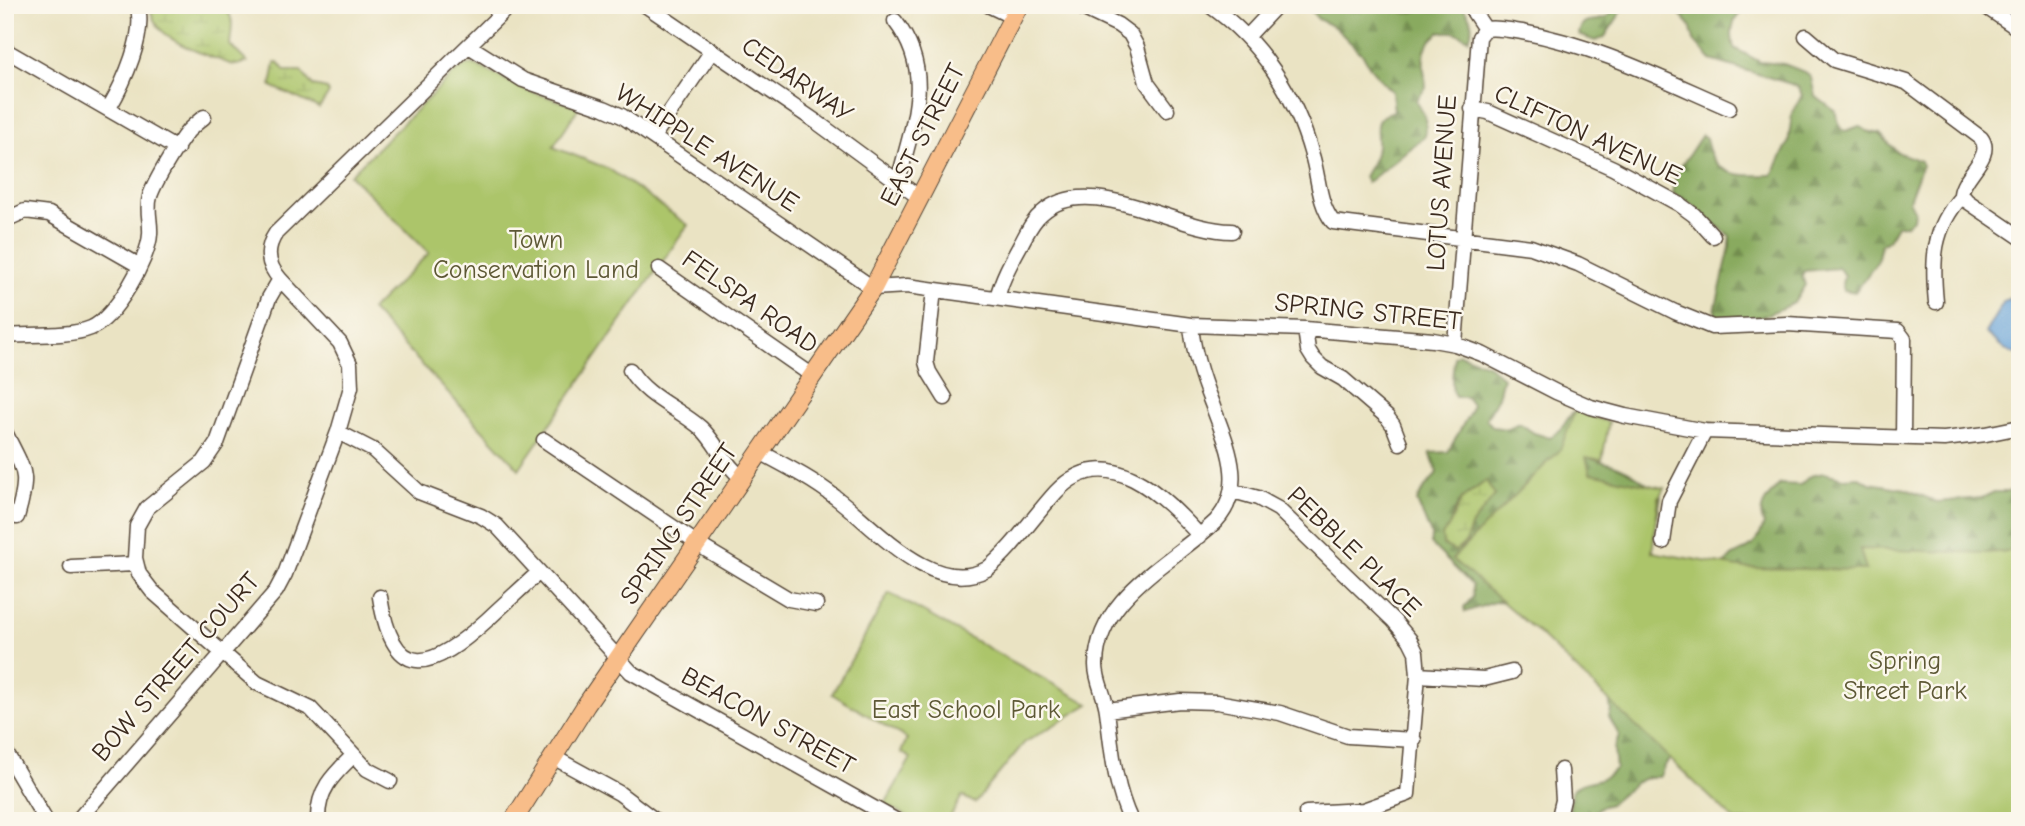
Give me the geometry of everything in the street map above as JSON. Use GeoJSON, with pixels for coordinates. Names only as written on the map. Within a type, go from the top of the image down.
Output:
{"type":"FeatureCollection","features":[{"type":"Feature","properties":{"kind":"main road","name":"EAST STREET"},"geometry":{"type":"LineString","coordinates":[[873,288],[1016,11]]}},
{"type":"Feature","properties":{"kind":"main road","name":"SPRING STREET"},"geometry":{"type":"LineString","coordinates":[[513,821],[618,660],[873,288]]}},
{"type":"Feature","properties":{"kind":"street"},"geometry":{"type":"LineString","coordinates":[[109,108],[119,91],[139,34],[140,16],[137,5]]}},
{"type":"Feature","properties":{"kind":"street"},"geometry":{"type":"LineString","coordinates":[[390,781],[370,771],[311,709],[261,687],[152,591],[141,578],[135,564],[136,529],[143,513],[204,462],[217,443],[269,298],[280,279],[273,270],[269,257],[270,243],[276,233],[510,5]]}},
{"type":"Feature","properties":{"kind":"street","name":"CEDARWAY"},"geometry":{"type":"LineString","coordinates":[[645,5],[818,123],[920,198]]}},
{"type":"Feature","properties":{"kind":"street"},"geometry":{"type":"LineString","coordinates":[[988,5],[1016,11]]}},
{"type":"Feature","properties":{"kind":"street"},"geometry":{"type":"LineString","coordinates":[[1076,5],[1118,25],[1130,34],[1137,47],[1147,83],[1167,110]]}},
{"type":"Feature","properties":{"kind":"street"},"geometry":{"type":"LineString","coordinates":[[1209,5],[1247,37],[1272,67],[1298,114],[1325,207],[1334,222],[1510,243],[1559,257],[1712,327],[1787,324],[1883,328],[1901,333],[1905,339],[1903,438]]}},
{"type":"Feature","properties":{"kind":"street"},"geometry":{"type":"LineString","coordinates":[[1247,37],[1278,5]]}},
{"type":"Feature","properties":{"kind":"street"},"geometry":{"type":"LineString","coordinates":[[1469,5],[1485,29],[1497,28],[1540,35],[1587,48],[1730,108]]}},
{"type":"Feature","properties":{"kind":"street"},"geometry":{"type":"LineString","coordinates":[[1983,5],[2020,30]]}},
{"type":"Feature","properties":{"kind":"street"},"geometry":{"type":"LineString","coordinates":[[895,21],[914,51],[919,79],[914,115],[898,182]]}},
{"type":"Feature","properties":{"kind":"street","name":"LOTUS AVENUE"},"geometry":{"type":"LineString","coordinates":[[1455,344],[1472,109],[1479,37],[1485,29]]}},
{"type":"Feature","properties":{"kind":"street"},"geometry":{"type":"LineString","coordinates":[[1805,36],[1834,60],[1906,82],[1982,139],[1985,152],[1962,186],[1962,196],[1934,249],[1936,302]]}},
{"type":"Feature","properties":{"kind":"street","name":"WHIPPLE AVENUE"},"geometry":{"type":"LineString","coordinates":[[469,46],[523,80],[609,110],[653,136],[873,288]]}},
{"type":"Feature","properties":{"kind":"street"},"geometry":{"type":"LineString","coordinates":[[5,50],[177,149]]}},
{"type":"Feature","properties":{"kind":"street"},"geometry":{"type":"LineString","coordinates":[[653,136],[712,51]]}},
{"type":"Feature","properties":{"kind":"street","name":"CLIFTON AVENUE"},"geometry":{"type":"LineString","coordinates":[[1472,109],[1488,112],[1622,173],[1683,206],[1713,236]]}},
{"type":"Feature","properties":{"kind":"street"},"geometry":{"type":"LineString","coordinates":[[5,336],[80,331],[96,325],[113,311],[140,266],[150,237],[150,195],[187,132],[204,117]]}},
{"type":"Feature","properties":{"kind":"street"},"geometry":{"type":"LineString","coordinates":[[1962,196],[2020,237]]}},
{"type":"Feature","properties":{"kind":"street"},"geometry":{"type":"LineString","coordinates":[[997,298],[1005,273],[1033,223],[1048,208],[1067,198],[1096,197],[1188,224],[1232,231]]}},
{"type":"Feature","properties":{"kind":"street"},"geometry":{"type":"LineString","coordinates":[[5,220],[25,211],[49,214],[140,266]]}},
{"type":"Feature","properties":{"kind":"street","name":"FELSPA ROAD"},"geometry":{"type":"LineString","coordinates":[[659,269],[813,376]]}},
{"type":"Feature","properties":{"kind":"street","name":"SPRING STREET"},"geometry":{"type":"LineString","coordinates":[[884,269],[907,286]]}},
{"type":"Feature","properties":{"kind":"street","name":"BOW STREET COURT"},"geometry":{"type":"LineString","coordinates":[[77,821],[276,591],[284,578],[338,432],[351,382],[347,355],[338,339],[280,279]]}},
{"type":"Feature","properties":{"kind":"street","name":"SPRING STREET"},"geometry":{"type":"LineString","coordinates":[[873,288],[907,286],[1191,326],[1305,329],[1398,336],[1455,344],[1491,358],[1591,407],[1705,431],[1954,439],[2020,427]]}},
{"type":"Feature","properties":{"kind":"street"},"geometry":{"type":"LineString","coordinates":[[934,290],[925,350],[926,362],[945,398]]}},
{"type":"Feature","properties":{"kind":"street"},"geometry":{"type":"LineString","coordinates":[[1131,821],[1116,784],[1107,710],[1096,666],[1101,639],[1115,608],[1132,590],[1200,536],[1224,512],[1233,491],[1230,455],[1200,371],[1191,326]]}},
{"type":"Feature","properties":{"kind":"street"},"geometry":{"type":"LineString","coordinates":[[1305,329],[1312,358],[1343,379],[1387,417],[1400,443]]}},
{"type":"Feature","properties":{"kind":"street"},"geometry":{"type":"LineString","coordinates":[[630,370],[640,385],[702,429],[721,457],[742,478]]}},
{"type":"Feature","properties":{"kind":"street"},"geometry":{"type":"LineString","coordinates":[[1663,542],[1669,501],[1705,431]]}},
{"type":"Feature","properties":{"kind":"street"},"geometry":{"type":"LineString","coordinates":[[5,432],[26,477],[17,517]]}},
{"type":"Feature","properties":{"kind":"street","name":"BEACON STREET"},"geometry":{"type":"LineString","coordinates":[[338,432],[373,450],[419,492],[491,521],[632,673],[898,821]]}},
{"type":"Feature","properties":{"kind":"street"},"geometry":{"type":"LineString","coordinates":[[544,440],[697,544],[789,599],[816,604]]}},
{"type":"Feature","properties":{"kind":"street"},"geometry":{"type":"LineString","coordinates":[[760,452],[834,496],[903,554],[952,575],[970,575],[986,569],[1062,486],[1075,477],[1099,470],[1116,471],[1139,480],[1200,536]]}},
{"type":"Feature","properties":{"kind":"street","name":"PEBBLE PLACE"},"geometry":{"type":"LineString","coordinates":[[1233,491],[1258,498],[1278,509],[1394,621],[1413,646],[1418,675],[1408,795],[1363,810],[1306,813]]}},
{"type":"Feature","properties":{"kind":"street"},"geometry":{"type":"LineString","coordinates":[[71,567],[135,564]]}},
{"type":"Feature","properties":{"kind":"street"},"geometry":{"type":"LineString","coordinates":[[380,597],[389,635],[396,648],[414,660],[429,660],[454,648],[539,572]]}},
{"type":"Feature","properties":{"kind":"street"},"geometry":{"type":"LineString","coordinates":[[1418,675],[1484,679],[1512,672]]}},
{"type":"Feature","properties":{"kind":"street"},"geometry":{"type":"LineString","coordinates":[[1107,710],[1180,701],[1224,702],[1280,713],[1348,736],[1414,740]]}},
{"type":"Feature","properties":{"kind":"street"},"geometry":{"type":"LineString","coordinates":[[5,751],[46,821]]}},
{"type":"Feature","properties":{"kind":"street"},"geometry":{"type":"LineString","coordinates":[[317,821],[319,798],[324,787],[354,755]]}},
{"type":"Feature","properties":{"kind":"street"},"geometry":{"type":"LineString","coordinates":[[553,757],[620,793],[656,821]]}},
{"type":"Feature","properties":{"kind":"street"},"geometry":{"type":"LineString","coordinates":[[1558,821],[1563,800],[1561,769]]}},
{"type":"Feature","properties":{"kind":"green space"},"geometry":{"type":"Polygon","coordinates":[[[150,5],[221,5],[231,19],[230,45],[247,62],[230,64],[180,44],[159,28],[150,5]]]}},
{"type":"Feature","properties":{"kind":"green space"},"geometry":{"type":"Polygon","coordinates":[[[1306,5],[1396,5],[1403,12],[1409,13],[1434,5],[1461,5],[1471,20],[1469,39],[1455,32],[1440,32],[1425,50],[1423,64],[1426,87],[1416,101],[1425,117],[1425,136],[1367,183],[1364,177],[1377,148],[1377,123],[1394,111],[1392,92],[1372,70],[1363,55],[1336,28],[1318,19],[1306,5]]]}},
{"type":"Feature","properties":{"kind":"green space"},"geometry":{"type":"Polygon","coordinates":[[[1617,5],[1626,5],[1604,38],[1595,41],[1579,35],[1585,22],[1607,17],[1617,5]]]}},
{"type":"Feature","properties":{"kind":"green space"},"geometry":{"type":"Polygon","coordinates":[[[1672,5],[1748,5],[1734,24],[1734,48],[1760,62],[1784,64],[1807,73],[1811,78],[1815,96],[1835,111],[1841,129],[1846,131],[1859,126],[1880,134],[1897,152],[1921,161],[1922,165],[1909,200],[1914,210],[1913,219],[1906,225],[1897,225],[1889,239],[1881,244],[1877,262],[1855,292],[1844,290],[1844,276],[1839,268],[1804,271],[1802,276],[1805,285],[1794,303],[1761,317],[1724,320],[1717,318],[1715,311],[1730,247],[1730,236],[1690,203],[1673,194],[1676,174],[1702,135],[1706,138],[1714,161],[1721,168],[1738,174],[1772,175],[1788,144],[1792,114],[1802,95],[1798,87],[1791,84],[1711,60],[1694,41],[1690,25],[1672,5]]]}},
{"type":"Feature","properties":{"kind":"green space"},"geometry":{"type":"Polygon","coordinates":[[[278,62],[285,71],[301,71],[313,86],[327,89],[329,93],[319,108],[271,86],[275,63],[278,62]]]}},
{"type":"Feature","properties":{"kind":"green space","name":"Town Conservation Land"},"geometry":{"type":"Polygon","coordinates":[[[474,64],[526,90],[579,107],[553,147],[609,169],[688,225],[519,469],[371,310],[429,253],[350,175],[456,71],[474,64]]]}},
{"type":"Feature","properties":{"kind":"green space","name":"Spring Street Park"},"geometry":{"type":"Polygon","coordinates":[[[1459,354],[1487,364],[1503,377],[1498,397],[1486,419],[1493,427],[1507,429],[1519,423],[1534,433],[1550,438],[1561,429],[1572,413],[1577,412],[1592,457],[1633,474],[1661,496],[1652,548],[1655,554],[1722,567],[1733,556],[1750,547],[1760,535],[1764,524],[1762,508],[1780,484],[1800,485],[1810,476],[1824,473],[1844,478],[1859,477],[1870,483],[1906,489],[1937,502],[1982,498],[1994,492],[2020,488],[2020,749],[1672,757],[1664,766],[1660,777],[1648,777],[1635,783],[1610,804],[1600,807],[1586,821],[1568,821],[1572,790],[1610,774],[1616,768],[1614,749],[1619,735],[1609,717],[1611,710],[1608,693],[1503,602],[1498,601],[1465,612],[1464,607],[1473,597],[1472,585],[1431,544],[1431,534],[1417,502],[1437,472],[1430,453],[1448,452],[1471,410],[1472,405],[1466,397],[1455,397],[1453,392],[1454,357],[1459,354]],[[1482,484],[1463,498],[1453,514],[1447,546],[1460,549],[1466,542],[1473,521],[1495,495],[1482,484]]]}},
{"type":"Feature","properties":{"kind":"green space","name":"Spring Street Park"},"geometry":{"type":"Polygon","coordinates":[[[1575,411],[1609,422],[1602,460],[1586,457],[1590,473],[1664,488],[1659,497],[1652,552],[1744,568],[1866,570],[1860,549],[1987,553],[2020,550],[2020,821],[1735,821],[1534,629],[1452,559],[1560,450],[1575,411]]]}},
{"type":"Feature","properties":{"kind":"green space"},"geometry":{"type":"Polygon","coordinates":[[[1486,481],[1495,495],[1471,526],[1466,542],[1455,551],[1443,545],[1442,535],[1461,500],[1486,481]]]}},
{"type":"Feature","properties":{"kind":"green space","name":"East School Park"},"geometry":{"type":"Polygon","coordinates":[[[889,593],[1089,704],[1024,743],[975,803],[962,796],[948,821],[915,821],[885,804],[911,758],[901,752],[907,739],[832,694],[889,593]]]}},
{"type":"Feature","properties":{"kind":"water"},"geometry":{"type":"Polygon","coordinates":[[[2020,296],[2020,356],[2006,350],[1985,333],[2004,301],[2020,296]]]}}]}
